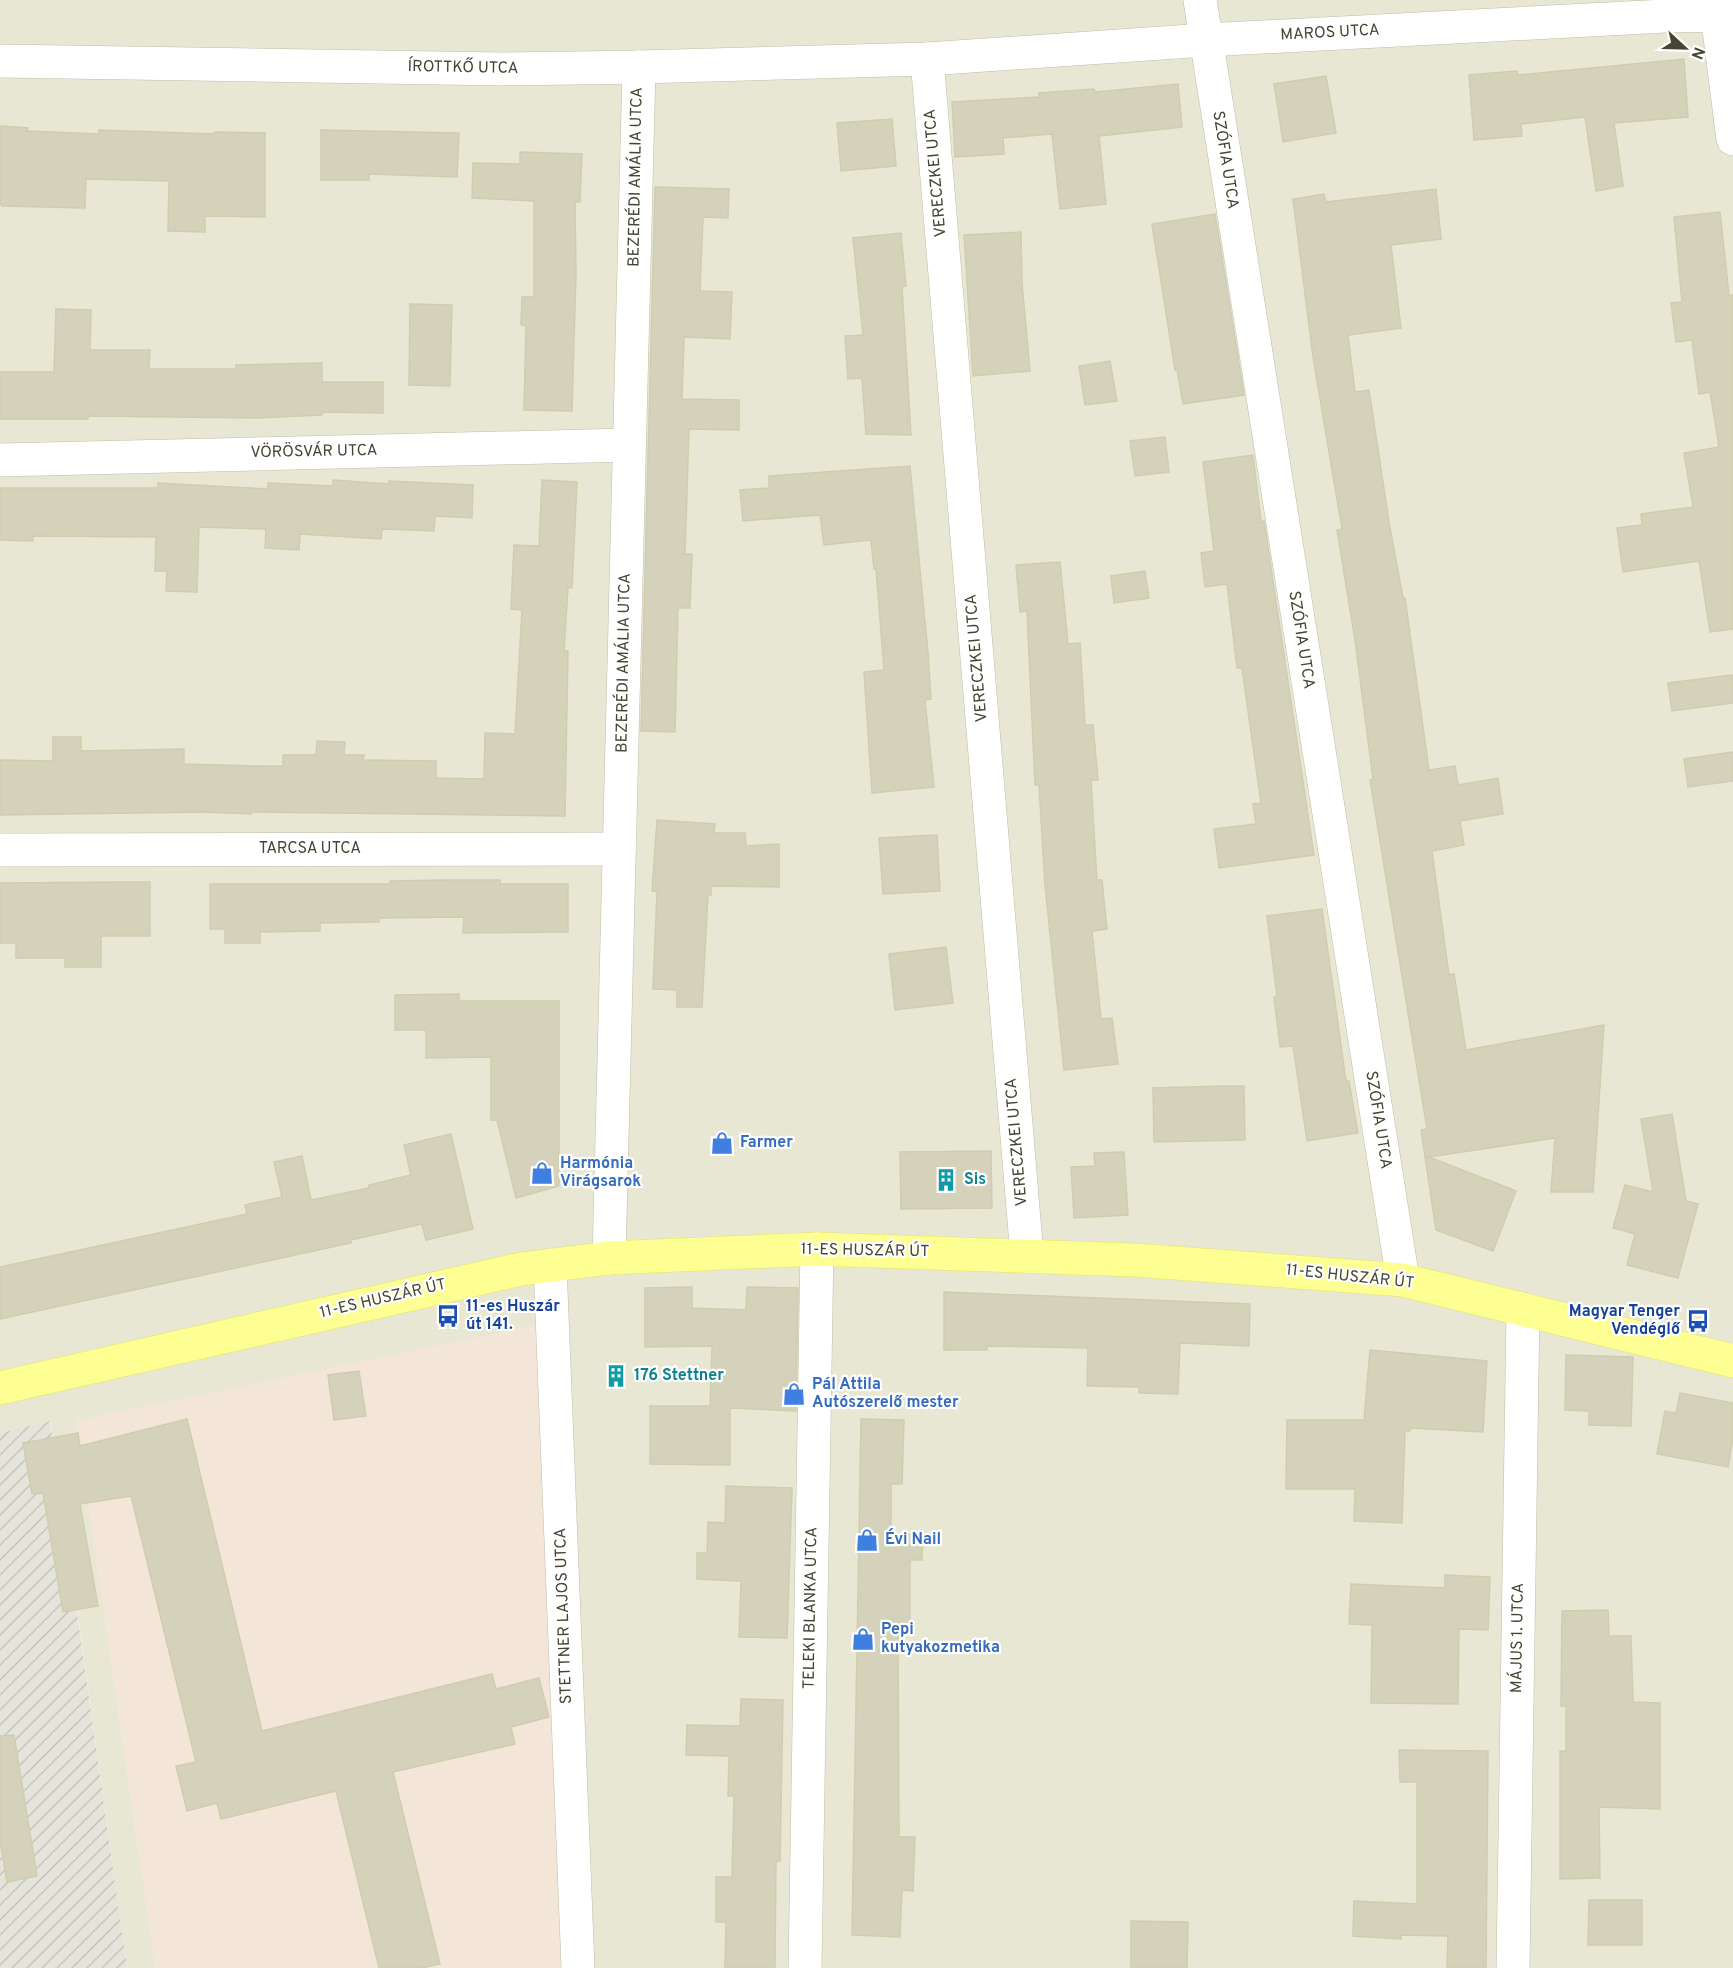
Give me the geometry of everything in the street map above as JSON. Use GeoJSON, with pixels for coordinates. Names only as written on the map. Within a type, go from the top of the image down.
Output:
{"type":"FeatureCollection","features":[{"type":"Feature","properties":{"kind":"main road","name":"11-ES HUSZÁR ÚT"},"geometry":{"type":"LineString","coordinates":[[0,1388],[467,1280],[550,1265],[609,1258],[817,1249],[1135,1260],[1403,1280],[1733,1361]]}},
{"type":"Feature","properties":{"kind":"street","name":"SZÓFIA UTCA"},"geometry":{"type":"LineString","coordinates":[[1200,0],[1403,1280]]}},
{"type":"Feature","properties":{"kind":"street","name":"MAROS UTCA"},"geometry":{"type":"LineString","coordinates":[[927,59],[1206,40],[1725,14]]}},
{"type":"Feature","properties":{"kind":"street"},"geometry":{"type":"LineString","coordinates":[[1725,14],[1733,139]]}},
{"type":"Feature","properties":{"kind":"street","name":"ÍROTTKŐ UTCA"},"geometry":{"type":"LineString","coordinates":[[0,61],[500,69],[639,68],[927,59]]}},
{"type":"Feature","properties":{"kind":"street","name":"VERECZKEI UTCA"},"geometry":{"type":"LineString","coordinates":[[927,59],[1027,1256]]}},
{"type":"Feature","properties":{"kind":"street","name":"BEZERÉDI AMÁLIA UTCA"},"geometry":{"type":"LineString","coordinates":[[609,1258],[639,68]]}},
{"type":"Feature","properties":{"kind":"street","name":"VÖRÖSVÁR UTCA"},"geometry":{"type":"LineString","coordinates":[[0,460],[629,445]]}},
{"type":"Feature","properties":{"kind":"street","name":"TARCSA UTCA"},"geometry":{"type":"LineString","coordinates":[[0,850],[619,849]]}},
{"type":"Feature","properties":{"kind":"street","name":"TELEKI BLANKA UTCA"},"geometry":{"type":"LineString","coordinates":[[805,1968],[817,1249]]}},
{"type":"Feature","properties":{"kind":"street","name":"STETTNER LAJOS UTCA"},"geometry":{"type":"LineString","coordinates":[[550,1265],[578,1968]]}},
{"type":"Feature","properties":{"kind":"street","name":"MÁJUS 1. UTCA"},"geometry":{"type":"LineString","coordinates":[[1513,1968],[1523,1309]]}},
{"type":"Feature","properties":{"kind":"shaded area"},"geometry":{"type":"Polygon","coordinates":[[[0,0],[1733,0],[1733,1968],[127,1968],[51,1422],[0,1433],[0,0]]]}},
{"type":"Feature","properties":{"kind":"shaded area"},"geometry":{"type":"Polygon","coordinates":[[[560,1320],[588,1968],[155,1968],[76,1421],[560,1320]]]}},
{"type":"Feature","properties":{"kind":"shaded area"},"geometry":{"type":"Polygon","coordinates":[[[50,1421],[127,1968],[0,1968],[0,1433],[50,1421]]]}},
{"type":"Feature","properties":{"kind":"building"},"geometry":{"type":"Polygon","coordinates":[[[1684,59],[1688,117],[1614,123],[1623,186],[1596,191],[1585,117],[1521,124],[1522,136],[1474,140],[1469,75],[1517,71],[1518,75],[1684,59]]]}},
{"type":"Feature","properties":{"kind":"building"},"geometry":{"type":"Polygon","coordinates":[[[1326,76],[1336,133],[1283,142],[1274,84],[1326,76]]]}},
{"type":"Feature","properties":{"kind":"building"},"geometry":{"type":"Polygon","coordinates":[[[1178,84],[1182,127],[1099,136],[1106,204],[1060,209],[1052,134],[1003,138],[1004,154],[955,157],[952,102],[1039,97],[1039,93],[1094,89],[1095,92],[1178,84]]]}},
{"type":"Feature","properties":{"kind":"building"},"geometry":{"type":"Polygon","coordinates":[[[892,119],[896,166],[841,171],[837,123],[892,119]]]}},
{"type":"Feature","properties":{"kind":"building"},"geometry":{"type":"Polygon","coordinates":[[[0,126],[28,128],[27,131],[99,134],[99,130],[215,134],[215,132],[265,133],[265,217],[205,216],[205,232],[168,231],[169,181],[86,179],[85,208],[2,206],[0,203],[0,126]]]}},
{"type":"Feature","properties":{"kind":"building"},"geometry":{"type":"Polygon","coordinates":[[[321,130],[459,133],[457,177],[369,174],[369,180],[321,180],[321,130]]]}},
{"type":"Feature","properties":{"kind":"building"},"geometry":{"type":"Polygon","coordinates":[[[520,152],[582,154],[580,202],[575,202],[576,272],[572,411],[524,410],[526,326],[521,325],[522,297],[534,297],[534,201],[472,198],[473,163],[520,164],[520,152]]]}},
{"type":"Feature","properties":{"kind":"building"},"geometry":{"type":"Polygon","coordinates":[[[655,187],[729,189],[728,218],[703,217],[700,291],[732,292],[730,339],[684,337],[682,399],[739,400],[739,430],[689,429],[685,554],[692,554],[690,608],[678,608],[675,732],[641,731],[655,187]]]}},
{"type":"Feature","properties":{"kind":"building"},"geometry":{"type":"Polygon","coordinates":[[[1436,189],[1441,239],[1391,245],[1401,328],[1348,335],[1355,392],[1369,390],[1389,522],[1403,598],[1405,598],[1429,770],[1455,766],[1458,785],[1498,778],[1503,814],[1460,821],[1464,845],[1432,851],[1449,975],[1454,974],[1466,1050],[1604,1025],[1593,1192],[1551,1192],[1555,1138],[1429,1157],[1516,1191],[1493,1251],[1436,1230],[1421,1130],[1427,1129],[1370,780],[1373,779],[1355,640],[1337,530],[1342,529],[1313,357],[1293,199],[1324,194],[1326,202],[1436,189]]]}},
{"type":"Feature","properties":{"kind":"building"},"geometry":{"type":"Polygon","coordinates":[[[1720,212],[1729,295],[1733,295],[1733,629],[1710,632],[1699,561],[1623,572],[1617,528],[1642,525],[1641,514],[1693,507],[1684,453],[1719,447],[1710,392],[1699,394],[1692,340],[1676,342],[1671,303],[1682,302],[1674,217],[1720,212]]]}},
{"type":"Feature","properties":{"kind":"building"},"geometry":{"type":"Polygon","coordinates":[[[1215,214],[1244,395],[1183,404],[1177,369],[1175,370],[1152,224],[1215,214]]]}},
{"type":"Feature","properties":{"kind":"building"},"geometry":{"type":"Polygon","coordinates":[[[1021,232],[1022,283],[1030,371],[973,376],[964,235],[1021,232]]]}},
{"type":"Feature","properties":{"kind":"building"},"geometry":{"type":"Polygon","coordinates":[[[901,233],[906,286],[902,287],[911,435],[866,434],[862,378],[848,379],[845,336],[863,335],[853,238],[901,233]]]}},
{"type":"Feature","properties":{"kind":"building"},"geometry":{"type":"Polygon","coordinates":[[[410,304],[452,305],[450,386],[409,385],[410,304]]]}},
{"type":"Feature","properties":{"kind":"building"},"geometry":{"type":"Polygon","coordinates":[[[56,309],[91,310],[90,350],[150,350],[149,369],[236,369],[236,365],[322,363],[322,382],[383,382],[383,413],[322,412],[322,415],[258,418],[88,416],[88,419],[0,419],[0,372],[54,372],[56,309]]]}},
{"type":"Feature","properties":{"kind":"building"},"geometry":{"type":"Polygon","coordinates":[[[1110,361],[1117,401],[1085,405],[1079,366],[1110,361]]]}},
{"type":"Feature","properties":{"kind":"building"},"geometry":{"type":"Polygon","coordinates":[[[1165,437],[1169,472],[1135,476],[1130,441],[1165,437]]]}},
{"type":"Feature","properties":{"kind":"building"},"geometry":{"type":"Polygon","coordinates":[[[1253,455],[1261,522],[1264,521],[1314,855],[1219,868],[1214,829],[1256,824],[1253,804],[1261,803],[1242,668],[1237,668],[1227,584],[1205,587],[1201,553],[1214,551],[1203,462],[1253,455]]]}},
{"type":"Feature","properties":{"kind":"building"},"geometry":{"type":"Polygon","coordinates":[[[910,466],[928,653],[931,699],[925,700],[934,787],[872,793],[864,672],[884,670],[876,569],[874,569],[871,540],[824,545],[820,515],[743,521],[740,490],[769,488],[769,476],[910,466]]]}},
{"type":"Feature","properties":{"kind":"building"},"geometry":{"type":"Polygon","coordinates":[[[333,480],[389,484],[389,481],[473,485],[472,518],[435,516],[434,531],[382,529],[381,539],[300,534],[299,550],[265,548],[266,529],[199,527],[197,592],[166,591],[167,571],[155,571],[156,537],[33,536],[33,541],[0,540],[0,488],[158,488],[158,483],[268,489],[268,483],[333,486],[333,480]]]}},
{"type":"Feature","properties":{"kind":"building"},"geometry":{"type":"Polygon","coordinates":[[[542,480],[577,482],[572,588],[568,587],[564,651],[568,651],[565,816],[251,812],[251,814],[204,812],[0,815],[0,760],[53,761],[53,737],[81,737],[81,751],[184,749],[184,764],[260,766],[283,766],[283,755],[316,755],[317,741],[345,742],[344,755],[364,755],[363,760],[436,761],[436,778],[484,779],[485,733],[515,734],[522,610],[511,609],[514,545],[539,546],[542,480]]]}},
{"type":"Feature","properties":{"kind":"building"},"geometry":{"type":"Polygon","coordinates":[[[1060,562],[1068,644],[1080,643],[1085,725],[1093,725],[1098,780],[1091,780],[1097,880],[1102,880],[1107,929],[1092,931],[1101,1019],[1112,1018],[1118,1064],[1064,1070],[1045,885],[1039,785],[1035,785],[1027,611],[1020,612],[1016,565],[1060,562]]]}},
{"type":"Feature","properties":{"kind":"building"},"geometry":{"type":"Polygon","coordinates":[[[1145,571],[1149,598],[1114,603],[1111,576],[1145,571]]]}},
{"type":"Feature","properties":{"kind":"building"},"geometry":{"type":"Polygon","coordinates":[[[1733,675],[1733,703],[1672,711],[1668,683],[1733,675]]]}},
{"type":"Feature","properties":{"kind":"building"},"geometry":{"type":"Polygon","coordinates":[[[1733,752],[1733,781],[1688,787],[1684,759],[1733,752]]]}},
{"type":"Feature","properties":{"kind":"building"},"geometry":{"type":"Polygon","coordinates":[[[657,820],[715,824],[714,833],[745,833],[746,846],[779,844],[779,887],[711,886],[711,895],[708,895],[702,1007],[677,1007],[677,990],[653,989],[657,892],[652,891],[657,820]]]}},
{"type":"Feature","properties":{"kind":"building"},"geometry":{"type":"Polygon","coordinates":[[[937,835],[940,891],[883,894],[879,838],[937,835]]]}},
{"type":"Feature","properties":{"kind":"building"},"geometry":{"type":"Polygon","coordinates":[[[500,880],[500,884],[568,884],[568,932],[463,933],[464,917],[379,918],[379,922],[320,923],[320,931],[260,932],[260,943],[225,943],[225,929],[210,929],[210,884],[390,884],[390,881],[500,880]]]}},
{"type":"Feature","properties":{"kind":"building"},"geometry":{"type":"Polygon","coordinates":[[[150,882],[150,936],[101,936],[101,967],[65,967],[65,958],[16,958],[16,943],[0,943],[0,883],[150,882]]]}},
{"type":"Feature","properties":{"kind":"building"},"geometry":{"type":"Polygon","coordinates":[[[1322,909],[1346,1081],[1349,1081],[1358,1133],[1307,1141],[1293,1046],[1280,1047],[1274,997],[1277,997],[1267,916],[1322,909]]]}},
{"type":"Feature","properties":{"kind":"building"},"geometry":{"type":"Polygon","coordinates":[[[946,947],[953,1003],[895,1010],[889,954],[946,947]]]}},
{"type":"Feature","properties":{"kind":"building"},"geometry":{"type":"Polygon","coordinates":[[[459,994],[459,1001],[559,1001],[559,1186],[516,1198],[497,1120],[491,1120],[491,1057],[426,1058],[426,1030],[395,1030],[395,995],[459,994]]]}},
{"type":"Feature","properties":{"kind":"building"},"geometry":{"type":"Polygon","coordinates":[[[1244,1086],[1245,1140],[1154,1142],[1153,1088],[1244,1086]]]}},
{"type":"Feature","properties":{"kind":"building"},"geometry":{"type":"Polygon","coordinates":[[[1672,1114],[1686,1201],[1698,1204],[1678,1278],[1627,1265],[1635,1234],[1613,1228],[1625,1185],[1653,1192],[1641,1119],[1672,1114]]]}},
{"type":"Feature","properties":{"kind":"building"},"geometry":{"type":"Polygon","coordinates":[[[451,1134],[473,1229],[426,1240],[422,1224],[351,1240],[351,1243],[0,1319],[0,1267],[247,1214],[245,1205],[282,1197],[274,1162],[302,1156],[311,1200],[369,1188],[369,1185],[411,1175],[404,1145],[451,1134]]]}},
{"type":"Feature","properties":{"kind":"building","name":"Sis"},"geometry":{"type":"Polygon","coordinates":[[[991,1151],[992,1208],[901,1209],[900,1152],[991,1151]]]}},
{"type":"Feature","properties":{"kind":"building"},"geometry":{"type":"Polygon","coordinates":[[[1124,1152],[1128,1215],[1074,1218],[1071,1167],[1095,1166],[1094,1153],[1124,1152]]]}},
{"type":"Feature","properties":{"kind":"building"},"geometry":{"type":"Polygon","coordinates":[[[692,1287],[692,1308],[746,1310],[747,1287],[798,1288],[796,1411],[730,1408],[730,1465],[650,1464],[650,1406],[710,1406],[712,1346],[645,1347],[645,1288],[692,1287]]]}},
{"type":"Feature","properties":{"kind":"building"},"geometry":{"type":"Polygon","coordinates":[[[944,1292],[1250,1304],[1249,1346],[1180,1343],[1178,1394],[1139,1393],[1139,1387],[1087,1386],[1088,1348],[987,1346],[987,1350],[944,1350],[944,1292]]]}},
{"type":"Feature","properties":{"kind":"building"},"geometry":{"type":"Polygon","coordinates":[[[1370,1350],[1487,1361],[1483,1432],[1411,1428],[1410,1431],[1405,1431],[1402,1523],[1354,1521],[1355,1489],[1286,1489],[1287,1420],[1364,1420],[1370,1350]]]}},
{"type":"Feature","properties":{"kind":"building"},"geometry":{"type":"Polygon","coordinates":[[[1566,1355],[1633,1357],[1631,1426],[1589,1425],[1589,1411],[1565,1410],[1566,1355]]]}},
{"type":"Feature","properties":{"kind":"building"},"geometry":{"type":"Polygon","coordinates":[[[359,1371],[366,1416],[334,1420],[328,1375],[359,1371]]]}},
{"type":"Feature","properties":{"kind":"building"},"geometry":{"type":"Polygon","coordinates":[[[1680,1393],[1733,1403],[1733,1438],[1728,1467],[1657,1454],[1665,1411],[1676,1413],[1680,1393]]]}},
{"type":"Feature","properties":{"kind":"building"},"geometry":{"type":"Polygon","coordinates":[[[187,1419],[262,1731],[492,1674],[496,1689],[539,1678],[549,1717],[511,1727],[515,1744],[393,1772],[440,1964],[422,1968],[379,1968],[336,1791],[221,1819],[217,1803],[187,1811],[176,1766],[196,1762],[131,1496],[80,1504],[98,1606],[63,1612],[43,1493],[32,1494],[23,1443],[78,1433],[80,1446],[187,1419]]]}},
{"type":"Feature","properties":{"kind":"building"},"geometry":{"type":"Polygon","coordinates":[[[861,1419],[904,1420],[902,1484],[891,1484],[891,1534],[923,1534],[922,1560],[910,1560],[910,1623],[898,1623],[899,1837],[915,1837],[913,1891],[902,1890],[900,1937],[852,1935],[861,1419]]]}},
{"type":"Feature","properties":{"kind":"building"},"geometry":{"type":"Polygon","coordinates":[[[726,1486],[792,1488],[787,1638],[739,1637],[741,1581],[697,1579],[697,1553],[707,1553],[708,1522],[725,1523],[726,1486]]]}},
{"type":"Feature","properties":{"kind":"building"},"geometry":{"type":"Polygon","coordinates":[[[1445,1575],[1490,1577],[1488,1630],[1459,1629],[1458,1704],[1371,1703],[1372,1625],[1349,1624],[1351,1584],[1445,1588],[1445,1575]]]}},
{"type":"Feature","properties":{"kind":"building"},"geometry":{"type":"Polygon","coordinates":[[[1608,1610],[1609,1636],[1631,1636],[1633,1702],[1660,1703],[1660,1809],[1599,1807],[1600,1878],[1560,1879],[1560,1751],[1566,1751],[1566,1706],[1561,1706],[1562,1611],[1608,1610]]]}},
{"type":"Feature","properties":{"kind":"building"},"geometry":{"type":"Polygon","coordinates":[[[741,1699],[783,1700],[780,1861],[776,1861],[775,1968],[725,1968],[726,1922],[716,1922],[716,1877],[732,1877],[734,1796],[728,1796],[729,1756],[686,1755],[687,1725],[740,1726],[741,1699]]]}},
{"type":"Feature","properties":{"kind":"building"},"geometry":{"type":"Polygon","coordinates":[[[14,1735],[37,1876],[7,1882],[0,1840],[0,1736],[14,1735]]]}},
{"type":"Feature","properties":{"kind":"building"},"geometry":{"type":"Polygon","coordinates":[[[1399,1750],[1488,1751],[1486,1968],[1447,1968],[1448,1936],[1401,1935],[1401,1939],[1353,1936],[1354,1901],[1417,1904],[1417,1782],[1400,1782],[1399,1750]]]}},
{"type":"Feature","properties":{"kind":"building"},"geometry":{"type":"Polygon","coordinates":[[[1589,1900],[1642,1900],[1642,1945],[1588,1945],[1589,1900]]]}},
{"type":"Feature","properties":{"kind":"building"},"geometry":{"type":"Polygon","coordinates":[[[1131,1921],[1188,1922],[1187,1968],[1131,1968],[1131,1921]]]}},
{"type":"Feature","properties":{"kind":"place","name":"Farmer"},"geometry":{"type":"Point","coordinates":[722,1143]}},
{"type":"Feature","properties":{"kind":"place","name":"Harmónia Virágsarok"},"geometry":{"type":"Point","coordinates":[542,1173]}},
{"type":"Feature","properties":{"kind":"place","name":"Sis"},"geometry":{"type":"Point","coordinates":[946,1180]}},
{"type":"Feature","properties":{"kind":"place","name":"11-es Huszár út 141."},"geometry":{"type":"Point","coordinates":[448,1316]}},
{"type":"Feature","properties":{"kind":"place","name":"Magyar Tenger Vendéglő"},"geometry":{"type":"Point","coordinates":[1698,1321]}},
{"type":"Feature","properties":{"kind":"place","name":"176 Stettner"},"geometry":{"type":"Point","coordinates":[616,1376]}},
{"type":"Feature","properties":{"kind":"place","name":"Pál Attila Autószerelő mester"},"geometry":{"type":"Point","coordinates":[794,1394]}},
{"type":"Feature","properties":{"kind":"place","name":"Évi Nail"},"geometry":{"type":"Point","coordinates":[867,1540]}},
{"type":"Feature","properties":{"kind":"place","name":"Pepi kutyakozmetika"},"geometry":{"type":"Point","coordinates":[863,1639]}}]}
